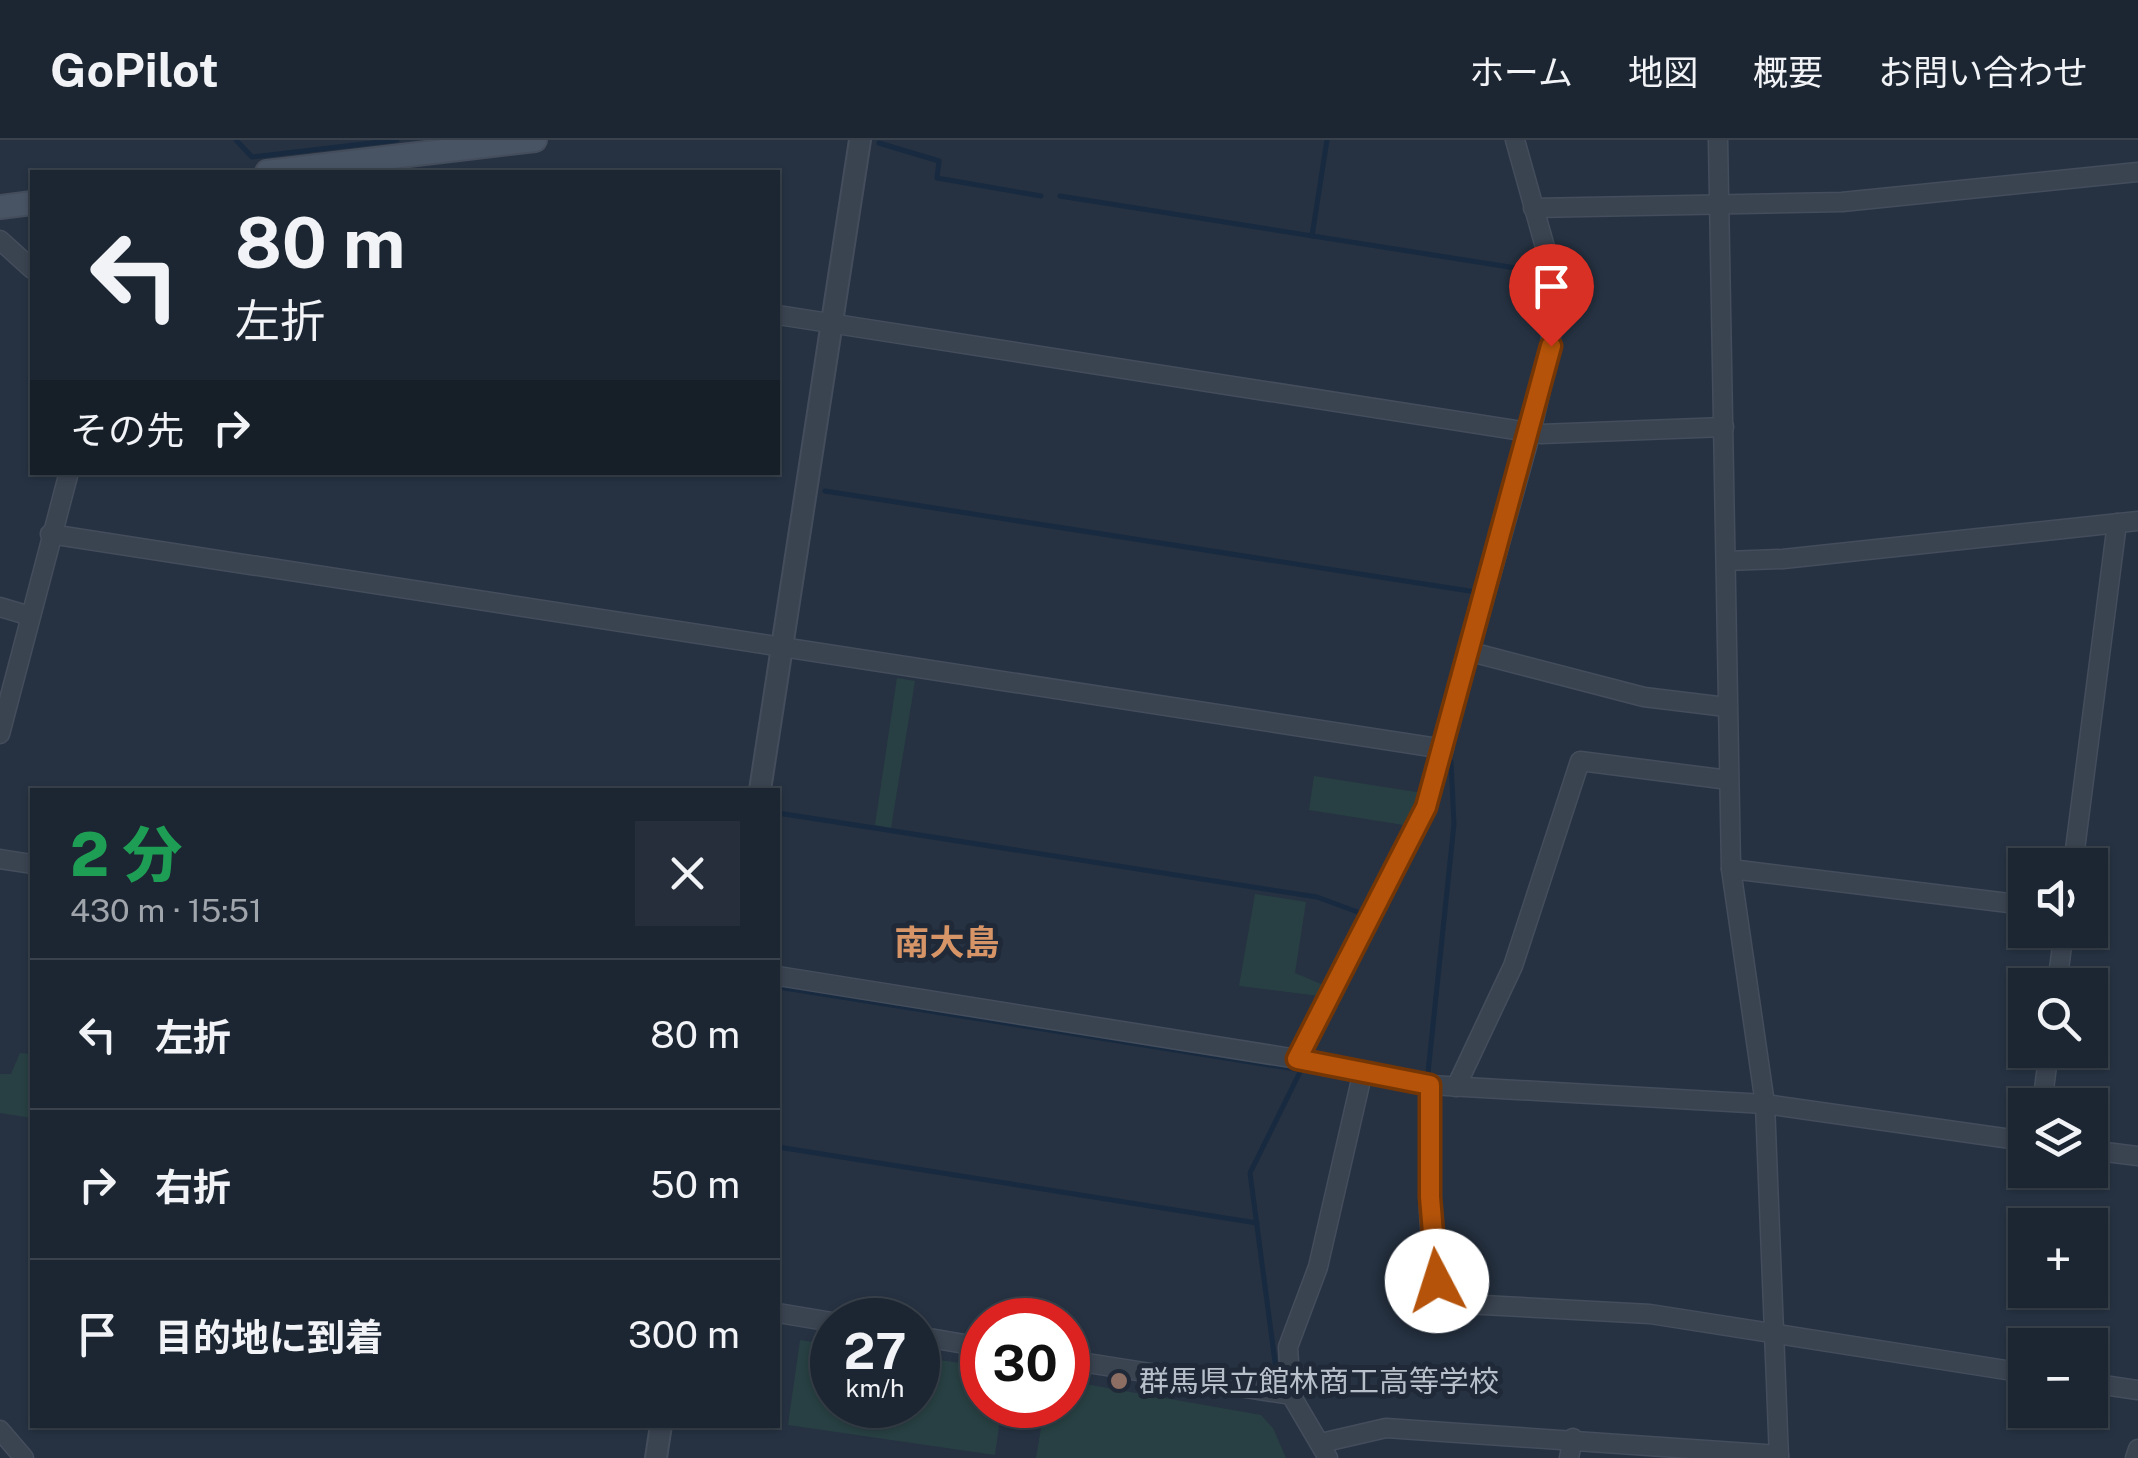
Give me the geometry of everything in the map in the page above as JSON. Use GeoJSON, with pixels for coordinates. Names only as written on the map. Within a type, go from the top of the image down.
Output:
{"type":"FeatureCollection","features":[{"type":"Feature","properties":{"kind":"main road"},"geometry":{"type":"LineString","coordinates":[[284,170],[535,140]]}},
{"type":"Feature","properties":{"kind":"main road"},"geometry":{"type":"LineString","coordinates":[[0,207],[30,203]]}},
{"type":"Feature","properties":{"kind":"street"},"geometry":{"type":"LineString","coordinates":[[760,788],[860,140]]}},
{"type":"Feature","properties":{"kind":"street"},"geometry":{"type":"LineString","coordinates":[[1297,1059],[1426,807],[1531,432],[1551,346],[1550,265],[1515,140]]}},
{"type":"Feature","properties":{"kind":"street"},"geometry":{"type":"LineString","coordinates":[[1363,1071],[1318,1268],[1288,1348],[1291,1395],[1324,1451],[1386,1428],[1573,1438],[1779,1456],[1765,1104],[1731,869],[1718,140]]}},
{"type":"Feature","properties":{"kind":"street"},"geometry":{"type":"LineString","coordinates":[[1533,208],[1842,202],[2138,172]]}},
{"type":"Feature","properties":{"kind":"street"},"geometry":{"type":"LineString","coordinates":[[0,240],[30,268]]}},
{"type":"Feature","properties":{"kind":"street"},"geometry":{"type":"LineString","coordinates":[[780,316],[1531,432],[1724,427]]}},
{"type":"Feature","properties":{"kind":"street"},"geometry":{"type":"LineString","coordinates":[[0,734],[50,534],[69,475]]}},
{"type":"Feature","properties":{"kind":"street"},"geometry":{"type":"LineString","coordinates":[[1726,561],[2138,521]]}},
{"type":"Feature","properties":{"kind":"street"},"geometry":{"type":"LineString","coordinates":[[2074,848],[2116,523]]}},
{"type":"Feature","properties":{"kind":"street"},"geometry":{"type":"LineString","coordinates":[[50,534],[1444,749]]}},
{"type":"Feature","properties":{"kind":"street"},"geometry":{"type":"LineString","coordinates":[[0,607],[30,616]]}},
{"type":"Feature","properties":{"kind":"street"},"geometry":{"type":"LineString","coordinates":[[1467,651],[1644,697],[1726,707]]}},
{"type":"Feature","properties":{"kind":"street"},"geometry":{"type":"LineString","coordinates":[[1456,1088],[1513,966],[1580,761],[1729,780]]}},
{"type":"Feature","properties":{"kind":"street"},"geometry":{"type":"LineString","coordinates":[[0,859],[30,864]]}},
{"type":"Feature","properties":{"kind":"street"},"geometry":{"type":"LineString","coordinates":[[1731,869],[2008,902]]}},
{"type":"Feature","properties":{"kind":"street"},"geometry":{"type":"LineString","coordinates":[[780,976],[1297,1059],[1430,1085],[1765,1104],[2008,1139]]}},
{"type":"Feature","properties":{"kind":"street"},"geometry":{"type":"LineString","coordinates":[[1430,1085],[1430,1197],[1437,1281],[1445,1303],[1463,1308],[1650,1314],[2008,1369]]}},
{"type":"Feature","properties":{"kind":"street"},"geometry":{"type":"LineString","coordinates":[[2108,1152],[2138,1156]]}},
{"type":"Feature","properties":{"kind":"street"},"geometry":{"type":"LineString","coordinates":[[780,1312],[810,1318]]}},
{"type":"Feature","properties":{"kind":"street"},"geometry":{"type":"LineString","coordinates":[[1090,1363],[1291,1395]]}},
{"type":"Feature","properties":{"kind":"street"},"geometry":{"type":"LineString","coordinates":[[2108,1385],[2138,1390]]}},
{"type":"Feature","properties":{"kind":"street"},"geometry":{"type":"LineString","coordinates":[[656,1458],[661,1428]]}},
{"type":"Feature","properties":{"kind":"street"},"geometry":{"type":"LineString","coordinates":[[1,1437],[24,1458]]}},
{"type":"Feature","properties":{"kind":"street"},"geometry":{"type":"LineString","coordinates":[[1570,1458],[1573,1438]]}},
{"type":"Feature","properties":{"kind":"street"},"geometry":{"type":"LineString","coordinates":[[2135,1458],[2138,1449]]}},
{"type":"Feature","properties":{"kind":"green space"},"geometry":{"type":"Polygon","coordinates":[[[897,678],[915,681],[891,828],[875,825],[897,678]]]}},
{"type":"Feature","properties":{"kind":"green space"},"geometry":{"type":"Polygon","coordinates":[[[1314,776],[1423,793],[1410,826],[1309,810],[1314,776]]]}},
{"type":"Feature","properties":{"kind":"green space"},"geometry":{"type":"Polygon","coordinates":[[[1255,894],[1306,902],[1295,973],[1326,986],[1320,996],[1239,986],[1255,894]]]}},
{"type":"Feature","properties":{"kind":"green space"},"geometry":{"type":"Polygon","coordinates":[[[20,1053],[30,1054],[30,1118],[0,1113],[0,1074],[11,1074],[20,1053]]]}},
{"type":"Feature","properties":{"kind":"green space"},"geometry":{"type":"Polygon","coordinates":[[[800,1340],[810,1342],[810,1428],[940,1428],[940,1360],[960,1363],[960,1428],[999,1428],[995,1455],[788,1425],[800,1340]]]}},
{"type":"Feature","properties":{"kind":"green space"},"geometry":{"type":"Polygon","coordinates":[[[1090,1385],[1261,1415],[1273,1428],[1286,1458],[1036,1458],[1041,1428],[1090,1428],[1090,1385]]]}},
{"type":"Feature","properties":{"kind":"waterway"},"geometry":{"type":"LineString","coordinates":[[236,140],[252,157],[397,140]]}},
{"type":"Feature","properties":{"kind":"waterway"},"geometry":{"type":"LineString","coordinates":[[1312,236],[1327,140]]}},
{"type":"Feature","properties":{"kind":"waterway"},"geometry":{"type":"LineString","coordinates":[[879,143],[939,161],[937,178],[1041,196]]}},
{"type":"Feature","properties":{"kind":"waterway"},"geometry":{"type":"LineString","coordinates":[[1060,196],[1541,272]]}},
{"type":"Feature","properties":{"kind":"waterway"},"geometry":{"type":"LineString","coordinates":[[825,491],[1476,592]]}},
{"type":"Feature","properties":{"kind":"waterway"},"geometry":{"type":"LineString","coordinates":[[1437,800],[1457,729]]}},
{"type":"Feature","properties":{"kind":"waterway"},"geometry":{"type":"LineString","coordinates":[[1428,1073],[1454,824],[1451,762]]}},
{"type":"Feature","properties":{"kind":"waterway"},"geometry":{"type":"LineString","coordinates":[[780,813],[1317,897],[1363,914]]}},
{"type":"Feature","properties":{"kind":"waterway"},"geometry":{"type":"LineString","coordinates":[[1315,1044],[1377,922]]}},
{"type":"Feature","properties":{"kind":"waterway"},"geometry":{"type":"LineString","coordinates":[[780,987],[1301,1070],[1250,1173],[1277,1377],[1268,1384]]}},
{"type":"Feature","properties":{"kind":"waterway"},"geometry":{"type":"LineString","coordinates":[[780,1147],[1257,1223]]}},
{"type":"Feature","properties":{"kind":"place","name":"群馬県立館林商工高等学校"},"geometry":{"type":"Point","coordinates":[1119,1381]}},
{"type":"Feature","properties":{"kind":"district","name":"南大島"},"geometry":{"type":"Point","coordinates":[947,942]}},
{"type":"Feature","properties":{"kind":"route"},"geometry":{"type":"LineString","coordinates":[[1437,1281],[1430,1197],[1430,1085],[1297,1059],[1426,807],[1531,432],[1551,346]]}}]}
